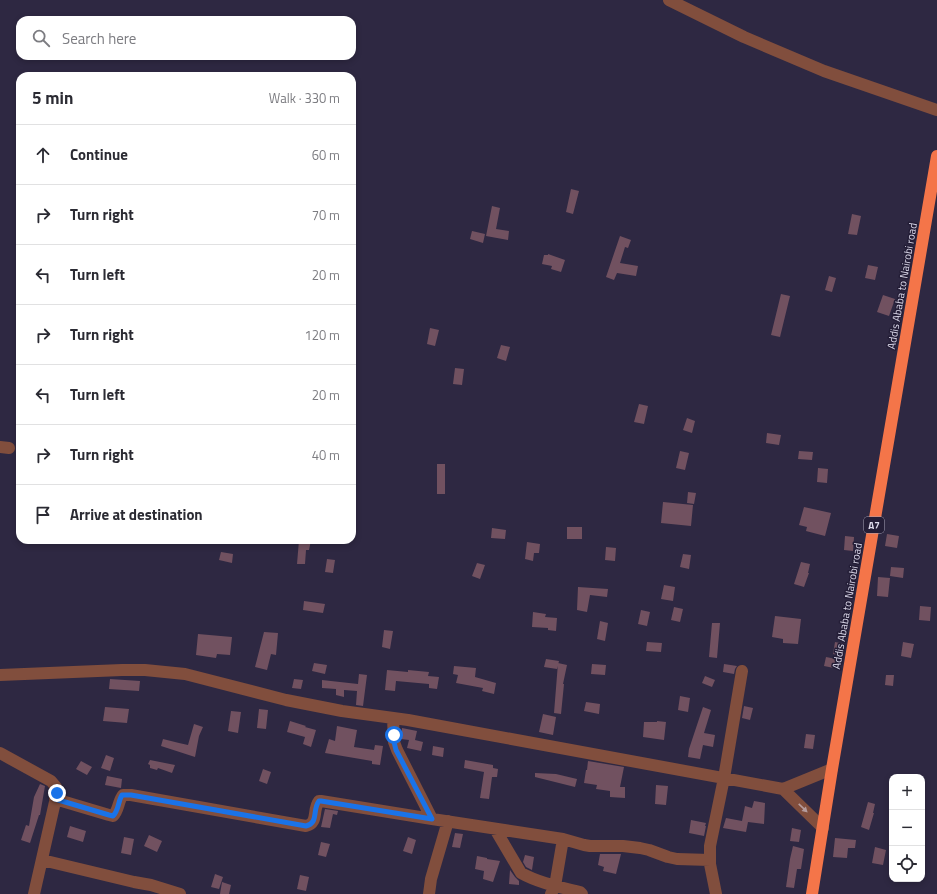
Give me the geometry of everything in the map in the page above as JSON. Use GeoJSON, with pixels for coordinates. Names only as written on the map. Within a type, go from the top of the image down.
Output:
{"type":"FeatureCollection","features":[{"type":"Feature","properties":{"kind":"highway","name":"Addis Ababa to Nairobi road"},"geometry":{"type":"LineString","coordinates":[[812,894],[937,156]]}},
{"type":"Feature","properties":{"kind":"street"},"geometry":{"type":"LineString","coordinates":[[669,0],[744,37],[824,71],[937,110]]}},
{"type":"Feature","properties":{"kind":"street"},"geometry":{"type":"LineString","coordinates":[[0,675],[122,670],[145,670],[185,674],[286,700],[342,711],[393,718],[783,789],[832,769]]}},
{"type":"Feature","properties":{"kind":"street"},"geometry":{"type":"LineString","coordinates":[[716,894],[710,860],[710,846],[724,778],[742,671]]}},
{"type":"Feature","properties":{"kind":"street"},"geometry":{"type":"LineString","coordinates":[[393,718],[394,742],[396,750],[432,819]]}},
{"type":"Feature","properties":{"kind":"street"},"geometry":{"type":"LineString","coordinates":[[0,753],[51,781],[56,787],[57,793],[34,894]]}},
{"type":"Feature","properties":{"kind":"street"},"geometry":{"type":"LineString","coordinates":[[783,789],[823,828]]}},
{"type":"Feature","properties":{"kind":"street"},"geometry":{"type":"LineString","coordinates":[[55,799],[113,816],[116,813],[122,795],[131,795],[306,826],[310,825],[314,820],[315,808],[319,801],[321,801],[495,829],[563,838],[590,846],[623,846],[640,848],[668,858],[710,860]]}},
{"type":"Feature","properties":{"kind":"street"},"geometry":{"type":"LineString","coordinates":[[429,894],[448,821]]}},
{"type":"Feature","properties":{"kind":"street"},"geometry":{"type":"LineString","coordinates":[[495,829],[521,873],[553,890],[580,892],[582,894]]}},
{"type":"Feature","properties":{"kind":"street"},"geometry":{"type":"LineString","coordinates":[[553,890],[563,838]]}},
{"type":"Feature","properties":{"kind":"street"},"geometry":{"type":"LineString","coordinates":[[42,860],[151,885],[180,894]]}},
{"type":"Feature","properties":{"kind":"building"},"geometry":{"type":"Polygon","coordinates":[[[571,189],[579,191],[573,214],[566,212],[571,189]]]}},
{"type":"Feature","properties":{"kind":"building"},"geometry":{"type":"Polygon","coordinates":[[[492,206],[500,208],[496,229],[509,231],[508,240],[486,236],[492,206]]]}},
{"type":"Feature","properties":{"kind":"building"},"geometry":{"type":"Polygon","coordinates":[[[852,214],[861,216],[857,235],[848,234],[852,214]]]}},
{"type":"Feature","properties":{"kind":"building"},"geometry":{"type":"Polygon","coordinates":[[[472,231],[485,234],[483,243],[470,239],[472,231]]]}},
{"type":"Feature","properties":{"kind":"building"},"geometry":{"type":"Polygon","coordinates":[[[620,236],[631,240],[628,248],[625,247],[620,263],[638,266],[636,276],[617,273],[614,280],[606,277],[620,236]]]}},
{"type":"Feature","properties":{"kind":"building"},"geometry":{"type":"Polygon","coordinates":[[[548,254],[565,260],[561,272],[551,269],[552,266],[542,264],[544,255],[548,254]]]}},
{"type":"Feature","properties":{"kind":"building"},"geometry":{"type":"Polygon","coordinates":[[[868,265],[878,267],[875,280],[865,278],[868,265]]]}},
{"type":"Feature","properties":{"kind":"building"},"geometry":{"type":"Polygon","coordinates":[[[829,276],[836,278],[832,292],[825,290],[829,276]]]}},
{"type":"Feature","properties":{"kind":"building"},"geometry":{"type":"Polygon","coordinates":[[[781,294],[790,296],[780,337],[771,335],[781,294]]]}},
{"type":"Feature","properties":{"kind":"building"},"geometry":{"type":"Polygon","coordinates":[[[883,295],[895,299],[889,316],[877,312],[883,295]]]}},
{"type":"Feature","properties":{"kind":"building"},"geometry":{"type":"Polygon","coordinates":[[[430,328],[439,330],[435,346],[427,344],[430,328]]]}},
{"type":"Feature","properties":{"kind":"building"},"geometry":{"type":"Polygon","coordinates":[[[501,345],[510,347],[506,361],[497,358],[501,345]]]}},
{"type":"Feature","properties":{"kind":"building"},"geometry":{"type":"Polygon","coordinates":[[[455,368],[464,369],[462,385],[453,384],[455,368]]]}},
{"type":"Feature","properties":{"kind":"building"},"geometry":{"type":"Polygon","coordinates":[[[639,404],[648,406],[644,424],[634,422],[639,404]]]}},
{"type":"Feature","properties":{"kind":"building"},"geometry":{"type":"Polygon","coordinates":[[[687,418],[695,421],[692,433],[683,430],[687,418]]]}},
{"type":"Feature","properties":{"kind":"building"},"geometry":{"type":"Polygon","coordinates":[[[767,433],[781,435],[779,445],[766,443],[767,433]]]}},
{"type":"Feature","properties":{"kind":"building"},"geometry":{"type":"Polygon","coordinates":[[[680,451],[689,453],[685,470],[676,468],[680,451]]]}},
{"type":"Feature","properties":{"kind":"building"},"geometry":{"type":"Polygon","coordinates":[[[799,451],[813,452],[812,460],[798,459],[799,451]]]}},
{"type":"Feature","properties":{"kind":"building"},"geometry":{"type":"Polygon","coordinates":[[[437,464],[445,464],[445,494],[437,494],[437,464]]]}},
{"type":"Feature","properties":{"kind":"building"},"geometry":{"type":"Polygon","coordinates":[[[818,468],[828,469],[827,483],[817,482],[818,468]]]}},
{"type":"Feature","properties":{"kind":"building"},"geometry":{"type":"Polygon","coordinates":[[[688,492],[696,493],[694,504],[687,503],[688,492]]]}},
{"type":"Feature","properties":{"kind":"building"},"geometry":{"type":"Polygon","coordinates":[[[663,502],[693,505],[691,526],[661,523],[663,502]]]}},
{"type":"Feature","properties":{"kind":"building"},"geometry":{"type":"Polygon","coordinates":[[[804,507],[831,513],[825,536],[806,531],[807,527],[799,525],[804,507]]]}},
{"type":"Feature","properties":{"kind":"building"},"geometry":{"type":"Polygon","coordinates":[[[567,527],[582,527],[582,539],[567,539],[567,527]]]}},
{"type":"Feature","properties":{"kind":"building"},"geometry":{"type":"Polygon","coordinates":[[[492,528],[506,530],[505,539],[491,538],[492,528]]]}},
{"type":"Feature","properties":{"kind":"building"},"geometry":{"type":"Polygon","coordinates":[[[887,534],[899,536],[897,548],[885,546],[887,534]]]}},
{"type":"Feature","properties":{"kind":"building"},"geometry":{"type":"Polygon","coordinates":[[[845,536],[854,537],[853,551],[844,550],[845,536]]]}},
{"type":"Feature","properties":{"kind":"building"},"geometry":{"type":"Polygon","coordinates":[[[527,542],[540,544],[539,553],[534,553],[533,561],[525,559],[527,542]]]}},
{"type":"Feature","properties":{"kind":"building"},"geometry":{"type":"Polygon","coordinates":[[[299,544],[310,544],[309,550],[306,550],[305,564],[297,564],[299,544]]]}},
{"type":"Feature","properties":{"kind":"building"},"geometry":{"type":"Polygon","coordinates":[[[606,547],[616,548],[615,561],[605,560],[606,547]]]}},
{"type":"Feature","properties":{"kind":"building"},"geometry":{"type":"Polygon","coordinates":[[[221,552],[233,554],[232,563],[219,560],[221,552]]]}},
{"type":"Feature","properties":{"kind":"building"},"geometry":{"type":"Polygon","coordinates":[[[683,554],[691,555],[689,569],[680,567],[683,554]]]}},
{"type":"Feature","properties":{"kind":"building"},"geometry":{"type":"Polygon","coordinates":[[[327,559],[335,560],[333,573],[325,572],[327,559]]]}},
{"type":"Feature","properties":{"kind":"building"},"geometry":{"type":"Polygon","coordinates":[[[801,562],[810,564],[809,573],[804,587],[794,584],[801,562]]]}},
{"type":"Feature","properties":{"kind":"building"},"geometry":{"type":"Polygon","coordinates":[[[477,563],[485,565],[480,579],[472,576],[477,563]]]}},
{"type":"Feature","properties":{"kind":"building"},"geometry":{"type":"Polygon","coordinates":[[[891,567],[904,568],[903,578],[890,576],[891,567]]]}},
{"type":"Feature","properties":{"kind":"building"},"geometry":{"type":"Polygon","coordinates":[[[878,577],[890,578],[888,597],[877,596],[878,577]]]}},
{"type":"Feature","properties":{"kind":"building"},"geometry":{"type":"Polygon","coordinates":[[[664,585],[675,587],[673,601],[661,599],[664,585]]]}},
{"type":"Feature","properties":{"kind":"building"},"geometry":{"type":"Polygon","coordinates":[[[578,587],[608,589],[607,597],[590,595],[587,612],[577,610],[578,587]]]}},
{"type":"Feature","properties":{"kind":"building"},"geometry":{"type":"Polygon","coordinates":[[[304,601],[325,604],[323,613],[303,610],[304,601]]]}},
{"type":"Feature","properties":{"kind":"building"},"geometry":{"type":"Polygon","coordinates":[[[920,606],[931,607],[930,621],[919,620],[920,606]]]}},
{"type":"Feature","properties":{"kind":"building"},"geometry":{"type":"Polygon","coordinates":[[[674,607],[683,609],[680,622],[671,620],[674,607]]]}},
{"type":"Feature","properties":{"kind":"building"},"geometry":{"type":"Polygon","coordinates":[[[641,610],[650,612],[647,626],[638,624],[641,610]]]}},
{"type":"Feature","properties":{"kind":"building"},"geometry":{"type":"Polygon","coordinates":[[[533,612],[546,614],[545,617],[557,618],[556,631],[548,630],[548,628],[532,627],[533,612]]]}},
{"type":"Feature","properties":{"kind":"building"},"geometry":{"type":"Polygon","coordinates":[[[775,616],[801,619],[798,644],[783,643],[783,639],[772,637],[775,616]]]}},
{"type":"Feature","properties":{"kind":"building"},"geometry":{"type":"Polygon","coordinates":[[[600,621],[608,623],[605,641],[597,639],[600,621]]]}},
{"type":"Feature","properties":{"kind":"building"},"geometry":{"type":"Polygon","coordinates":[[[712,623],[720,623],[717,658],[709,657],[712,623]]]}},
{"type":"Feature","properties":{"kind":"building"},"geometry":{"type":"Polygon","coordinates":[[[384,630],[393,631],[390,649],[382,647],[384,630]]]}},
{"type":"Feature","properties":{"kind":"building"},"geometry":{"type":"Polygon","coordinates":[[[264,632],[278,633],[276,655],[271,654],[267,670],[255,667],[264,632]]]}},
{"type":"Feature","properties":{"kind":"building"},"geometry":{"type":"Polygon","coordinates":[[[198,634],[232,637],[230,655],[217,654],[216,658],[196,655],[198,634]]]}},
{"type":"Feature","properties":{"kind":"building"},"geometry":{"type":"Polygon","coordinates":[[[647,642],[662,643],[661,652],[646,651],[647,642]]]}},
{"type":"Feature","properties":{"kind":"building"},"geometry":{"type":"Polygon","coordinates":[[[835,642],[845,644],[842,656],[833,654],[835,642]]]}},
{"type":"Feature","properties":{"kind":"building"},"geometry":{"type":"Polygon","coordinates":[[[903,642],[914,644],[911,658],[901,656],[903,642]]]}},
{"type":"Feature","properties":{"kind":"building"},"geometry":{"type":"Polygon","coordinates":[[[826,657],[836,659],[834,668],[824,666],[826,657]]]}},
{"type":"Feature","properties":{"kind":"building"},"geometry":{"type":"Polygon","coordinates":[[[546,659],[559,661],[557,669],[544,667],[546,659]]]}},
{"type":"Feature","properties":{"kind":"building"},"geometry":{"type":"Polygon","coordinates":[[[314,663],[327,665],[325,674],[312,671],[314,663]]]}},
{"type":"Feature","properties":{"kind":"building"},"geometry":{"type":"Polygon","coordinates":[[[558,663],[567,665],[563,684],[561,714],[554,713],[558,663]]]}},
{"type":"Feature","properties":{"kind":"building"},"geometry":{"type":"Polygon","coordinates":[[[592,664],[606,665],[605,675],[591,674],[592,664]]]}},
{"type":"Feature","properties":{"kind":"building"},"geometry":{"type":"Polygon","coordinates":[[[724,664],[737,666],[734,674],[723,672],[724,664]]]}},
{"type":"Feature","properties":{"kind":"building"},"geometry":{"type":"Polygon","coordinates":[[[454,666],[476,668],[475,677],[496,683],[494,694],[482,691],[483,688],[456,683],[458,675],[453,674],[454,666]]]}},
{"type":"Feature","properties":{"kind":"building"},"geometry":{"type":"Polygon","coordinates":[[[387,670],[429,672],[428,676],[439,677],[437,689],[429,688],[429,684],[396,681],[395,691],[385,690],[387,670]]]}},
{"type":"Feature","properties":{"kind":"building"},"geometry":{"type":"Polygon","coordinates":[[[359,674],[367,675],[363,706],[356,705],[357,691],[344,690],[344,697],[336,695],[336,689],[322,688],[322,680],[358,684],[359,674]]]}},
{"type":"Feature","properties":{"kind":"building"},"geometry":{"type":"Polygon","coordinates":[[[886,675],[894,675],[893,686],[885,685],[886,675]]]}},
{"type":"Feature","properties":{"kind":"building"},"geometry":{"type":"Polygon","coordinates":[[[705,676],[715,680],[712,687],[702,683],[705,676]]]}},
{"type":"Feature","properties":{"kind":"building"},"geometry":{"type":"Polygon","coordinates":[[[110,679],[140,681],[139,691],[109,689],[110,679]]]}},
{"type":"Feature","properties":{"kind":"building"},"geometry":{"type":"Polygon","coordinates":[[[294,679],[303,680],[301,689],[292,688],[294,679]]]}},
{"type":"Feature","properties":{"kind":"building"},"geometry":{"type":"Polygon","coordinates":[[[680,696],[690,698],[688,712],[678,710],[680,696]]]}},
{"type":"Feature","properties":{"kind":"building"},"geometry":{"type":"Polygon","coordinates":[[[586,702],[600,704],[599,714],[584,711],[586,702]]]}},
{"type":"Feature","properties":{"kind":"building"},"geometry":{"type":"Polygon","coordinates":[[[744,706],[753,708],[750,720],[742,718],[744,706]]]}},
{"type":"Feature","properties":{"kind":"building"},"geometry":{"type":"Polygon","coordinates":[[[105,707],[129,709],[127,723],[103,721],[105,707]]]}},
{"type":"Feature","properties":{"kind":"building"},"geometry":{"type":"Polygon","coordinates":[[[703,707],[711,710],[704,733],[715,735],[713,747],[703,745],[700,759],[688,757],[689,749],[703,707]]]}},
{"type":"Feature","properties":{"kind":"building"},"geometry":{"type":"Polygon","coordinates":[[[259,709],[268,710],[266,729],[257,728],[259,709]]]}},
{"type":"Feature","properties":{"kind":"building"},"geometry":{"type":"Polygon","coordinates":[[[231,711],[241,712],[238,733],[228,731],[231,711]]]}},
{"type":"Feature","properties":{"kind":"building"},"geometry":{"type":"Polygon","coordinates":[[[543,714],[556,717],[553,735],[539,732],[543,714]]]}},
{"type":"Feature","properties":{"kind":"building"},"geometry":{"type":"Polygon","coordinates":[[[290,721],[316,730],[311,747],[303,744],[305,737],[287,732],[290,721]]]}},
{"type":"Feature","properties":{"kind":"building"},"geometry":{"type":"Polygon","coordinates":[[[644,722],[666,722],[664,740],[643,737],[644,722]]]}},
{"type":"Feature","properties":{"kind":"building"},"geometry":{"type":"Polygon","coordinates":[[[194,724],[203,727],[199,736],[195,757],[161,746],[163,739],[188,745],[194,724]]]}},
{"type":"Feature","properties":{"kind":"building"},"geometry":{"type":"Polygon","coordinates":[[[337,726],[357,730],[354,747],[374,750],[375,745],[383,746],[380,765],[372,764],[372,761],[325,753],[329,739],[335,741],[337,726]]]}},
{"type":"Feature","properties":{"kind":"building"},"geometry":{"type":"Polygon","coordinates":[[[402,728],[417,731],[415,740],[423,742],[421,751],[407,748],[409,740],[401,739],[402,728]]]}},
{"type":"Feature","properties":{"kind":"building"},"geometry":{"type":"Polygon","coordinates":[[[806,734],[815,735],[813,749],[804,748],[806,734]]]}},
{"type":"Feature","properties":{"kind":"building"},"geometry":{"type":"Polygon","coordinates":[[[433,746],[444,748],[443,757],[432,755],[433,746]]]}},
{"type":"Feature","properties":{"kind":"building"},"geometry":{"type":"Polygon","coordinates":[[[106,755],[114,758],[110,771],[101,768],[106,755]]]}},
{"type":"Feature","properties":{"kind":"building"},"geometry":{"type":"Polygon","coordinates":[[[150,760],[175,765],[172,773],[158,768],[157,770],[150,768],[150,765],[148,764],[150,760]]]}},
{"type":"Feature","properties":{"kind":"building"},"geometry":{"type":"Polygon","coordinates":[[[465,760],[493,765],[493,768],[498,769],[497,777],[492,777],[489,799],[480,798],[484,772],[464,768],[465,760]]]}},
{"type":"Feature","properties":{"kind":"building"},"geometry":{"type":"Polygon","coordinates":[[[81,761],[92,767],[87,775],[76,769],[81,761]]]}},
{"type":"Feature","properties":{"kind":"building"},"geometry":{"type":"Polygon","coordinates":[[[588,761],[624,767],[620,787],[625,787],[625,798],[610,797],[610,791],[596,789],[597,785],[584,783],[588,761]]]}},
{"type":"Feature","properties":{"kind":"building"},"geometry":{"type":"Polygon","coordinates":[[[263,769],[271,772],[267,784],[259,781],[263,769]]]}},
{"type":"Feature","properties":{"kind":"building"},"geometry":{"type":"Polygon","coordinates":[[[535,773],[556,774],[577,779],[575,787],[535,777],[535,773]]]}},
{"type":"Feature","properties":{"kind":"building"},"geometry":{"type":"Polygon","coordinates":[[[107,776],[122,779],[121,788],[105,785],[107,776]]]}},
{"type":"Feature","properties":{"kind":"building"},"geometry":{"type":"Polygon","coordinates":[[[40,784],[45,786],[40,815],[30,843],[21,840],[26,825],[29,826],[34,797],[40,784]]]}},
{"type":"Feature","properties":{"kind":"building"},"geometry":{"type":"Polygon","coordinates":[[[656,785],[668,786],[666,805],[655,804],[656,785]]]}},
{"type":"Feature","properties":{"kind":"building"},"geometry":{"type":"Polygon","coordinates":[[[754,801],[765,803],[764,824],[748,822],[746,832],[723,828],[726,818],[742,821],[745,806],[752,808],[754,801]]]}},
{"type":"Feature","properties":{"kind":"building"},"geometry":{"type":"Polygon","coordinates":[[[868,802],[875,804],[869,830],[861,827],[868,802]]]}},
{"type":"Feature","properties":{"kind":"building"},"geometry":{"type":"Polygon","coordinates":[[[325,809],[338,811],[337,815],[333,814],[330,828],[321,827],[325,809]]]}},
{"type":"Feature","properties":{"kind":"building"},"geometry":{"type":"Polygon","coordinates":[[[691,820],[706,823],[704,836],[689,833],[691,820]]]}},
{"type":"Feature","properties":{"kind":"building"},"geometry":{"type":"Polygon","coordinates":[[[70,826],[86,831],[83,842],[67,837],[70,826]]]}},
{"type":"Feature","properties":{"kind":"building"},"geometry":{"type":"Polygon","coordinates":[[[792,828],[801,830],[799,842],[790,841],[792,828]]]}},
{"type":"Feature","properties":{"kind":"building"},"geometry":{"type":"Polygon","coordinates":[[[455,833],[463,834],[460,848],[452,847],[455,833]]]}},
{"type":"Feature","properties":{"kind":"building"},"geometry":{"type":"Polygon","coordinates":[[[149,835],[162,841],[157,852],[144,846],[149,835]]]}},
{"type":"Feature","properties":{"kind":"building"},"geometry":{"type":"Polygon","coordinates":[[[124,837],[134,839],[131,855],[121,853],[124,837]]]}},
{"type":"Feature","properties":{"kind":"building"},"geometry":{"type":"Polygon","coordinates":[[[408,837],[416,840],[412,854],[403,851],[408,837]]]}},
{"type":"Feature","properties":{"kind":"building"},"geometry":{"type":"Polygon","coordinates":[[[835,838],[856,840],[855,848],[848,848],[847,858],[833,857],[835,838]]]}},
{"type":"Feature","properties":{"kind":"building"},"geometry":{"type":"Polygon","coordinates":[[[321,842],[330,844],[326,857],[318,855],[321,842]]]}},
{"type":"Feature","properties":{"kind":"building"},"geometry":{"type":"Polygon","coordinates":[[[793,846],[804,849],[801,869],[797,869],[794,888],[786,887],[793,846]]]}},
{"type":"Feature","properties":{"kind":"building"},"geometry":{"type":"Polygon","coordinates":[[[875,847],[886,850],[883,865],[872,863],[875,847]]]}},
{"type":"Feature","properties":{"kind":"building"},"geometry":{"type":"Polygon","coordinates":[[[600,854],[621,854],[616,874],[603,871],[604,867],[598,865],[600,854]]]}},
{"type":"Feature","properties":{"kind":"building"},"geometry":{"type":"Polygon","coordinates":[[[525,855],[534,857],[532,870],[526,867],[523,862],[525,855]]]}},
{"type":"Feature","properties":{"kind":"building"},"geometry":{"type":"Polygon","coordinates":[[[477,856],[500,861],[493,882],[483,879],[484,871],[475,869],[477,856]]]}},
{"type":"Feature","properties":{"kind":"building"},"geometry":{"type":"Polygon","coordinates":[[[510,870],[519,881],[519,885],[509,884],[510,870]]]}},
{"type":"Feature","properties":{"kind":"building"},"geometry":{"type":"Polygon","coordinates":[[[215,874],[223,877],[219,889],[211,887],[215,874]]]}},
{"type":"Feature","properties":{"kind":"building"},"geometry":{"type":"Polygon","coordinates":[[[300,875],[309,877],[306,891],[297,889],[300,875]]]}},
{"type":"Feature","properties":{"kind":"building"},"geometry":{"type":"Polygon","coordinates":[[[222,882],[231,885],[229,894],[220,894],[222,882]]]}},
{"type":"Feature","properties":{"kind":"route"},"geometry":{"type":"LineString","coordinates":[[57,793],[55,799],[113,816],[116,813],[122,795],[131,795],[306,826],[310,825],[314,820],[315,808],[319,801],[432,819],[396,750],[394,735]]}}]}
